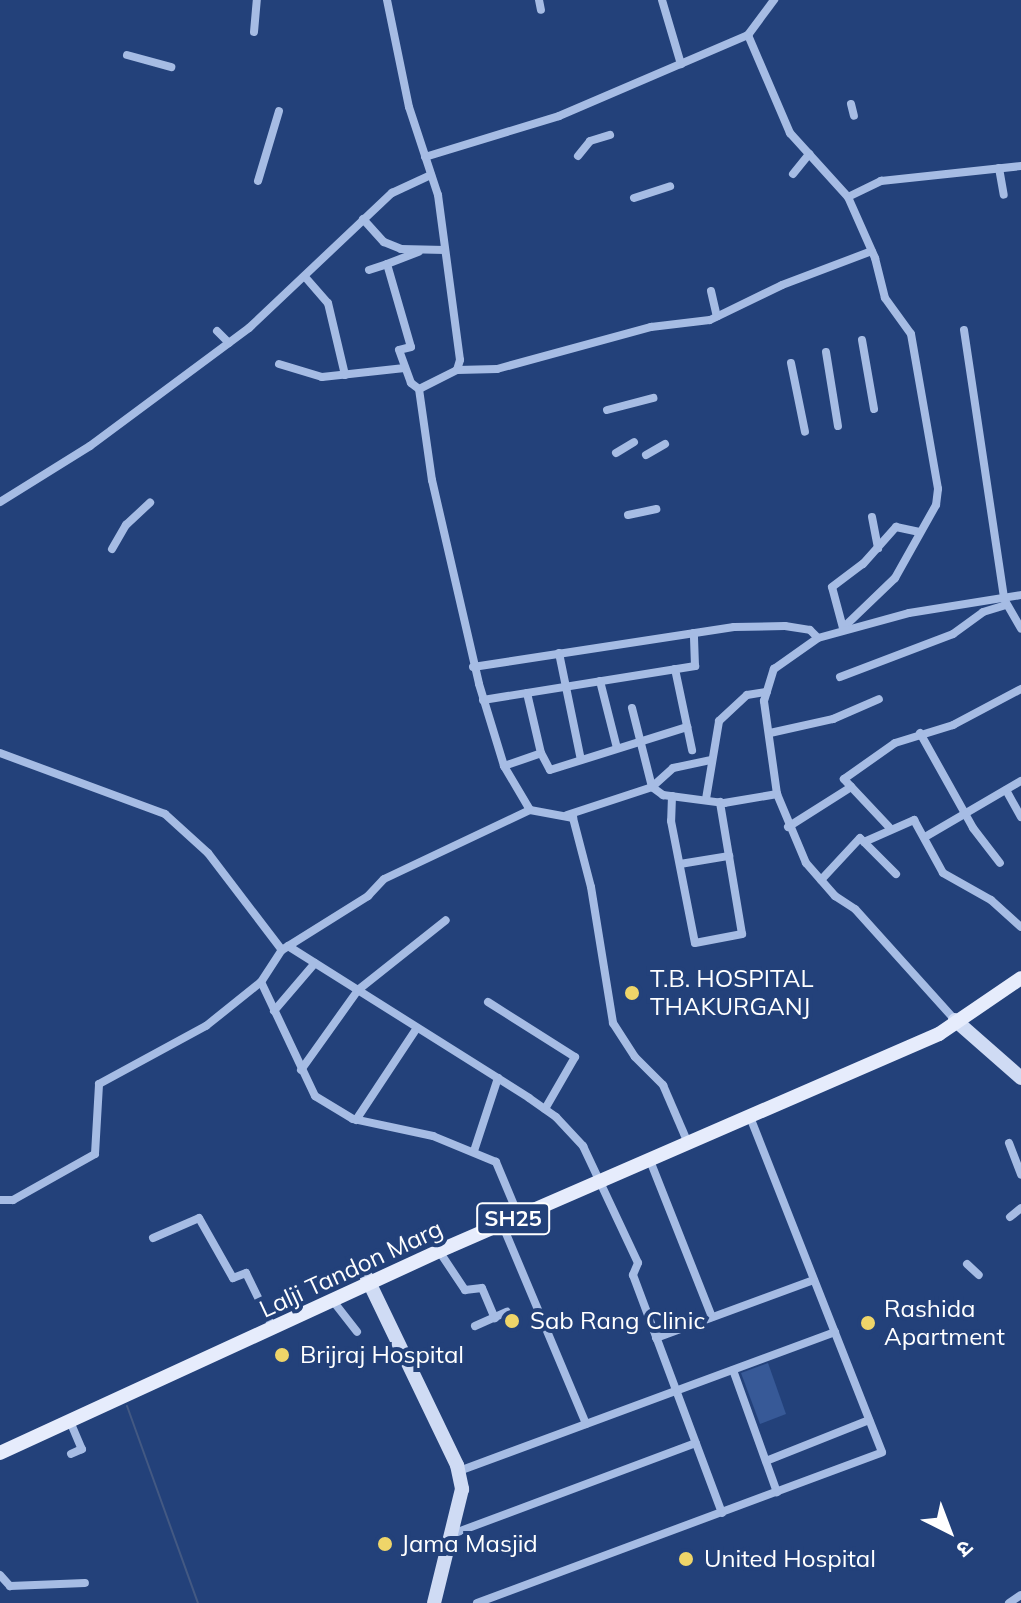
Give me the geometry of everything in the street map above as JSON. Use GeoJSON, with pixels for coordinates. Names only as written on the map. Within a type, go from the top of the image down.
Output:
{"type":"FeatureCollection","features":[{"type":"Feature","properties":{"kind":"main road","name":"Lalji Tandon Marg"},"geometry":{"type":"LineString","coordinates":[[958,1022],[1021,972]]}},
{"type":"Feature","properties":{"kind":"main road","name":"Lalji Tandon Marg"},"geometry":{"type":"LineString","coordinates":[[0,1453],[196,1360],[333,1301],[368,1281],[958,1022],[1021,978]]}},
{"type":"Feature","properties":{"kind":"main road","name":"Lalji Tandon Marg"},"geometry":{"type":"LineString","coordinates":[[196,1360],[270,1322],[502,1224],[518,1214]]}},
{"type":"Feature","properties":{"kind":"main road","name":"Lalji Tandon Marg"},"geometry":{"type":"LineString","coordinates":[[0,1445],[69,1419]]}},
{"type":"Feature","properties":{"kind":"street"},"geometry":{"type":"LineString","coordinates":[[254,32],[257,0]]}},
{"type":"Feature","properties":{"kind":"street"},"geometry":{"type":"LineString","coordinates":[[387,0],[431,175],[460,360],[457,370]]}},
{"type":"Feature","properties":{"kind":"street"},"geometry":{"type":"LineString","coordinates":[[662,0],[681,64]]}},
{"type":"Feature","properties":{"kind":"street"},"geometry":{"type":"LineString","coordinates":[[425,157],[559,116],[748,35],[774,0]]}},
{"type":"Feature","properties":{"kind":"street"},"geometry":{"type":"LineString","coordinates":[[748,35],[790,133],[848,197],[872,251],[885,298],[911,334],[936,474],[936,505],[895,578],[843,628]]}},
{"type":"Feature","properties":{"kind":"street"},"geometry":{"type":"LineString","coordinates":[[127,55],[171,67]]}},
{"type":"Feature","properties":{"kind":"street"},"geometry":{"type":"LineString","coordinates":[[851,104],[854,116]]}},
{"type":"Feature","properties":{"kind":"street"},"geometry":{"type":"LineString","coordinates":[[258,181],[279,111]]}},
{"type":"Feature","properties":{"kind":"street"},"geometry":{"type":"LineString","coordinates":[[578,156],[590,141],[610,135]]}},
{"type":"Feature","properties":{"kind":"street"},"geometry":{"type":"LineString","coordinates":[[793,174],[809,154]]}},
{"type":"Feature","properties":{"kind":"street"},"geometry":{"type":"LineString","coordinates":[[848,197],[881,181],[1021,166]]}},
{"type":"Feature","properties":{"kind":"street"},"geometry":{"type":"LineString","coordinates":[[999,168],[1004,195]]}},
{"type":"Feature","properties":{"kind":"street"},"geometry":{"type":"LineString","coordinates":[[0,502],[90,446],[229,343],[306,278],[392,193],[431,175]]}},
{"type":"Feature","properties":{"kind":"street"},"geometry":{"type":"LineString","coordinates":[[634,198],[670,186]]}},
{"type":"Feature","properties":{"kind":"street"},"geometry":{"type":"LineString","coordinates":[[363,219],[384,242],[419,252]]}},
{"type":"Feature","properties":{"kind":"street"},"geometry":{"type":"LineString","coordinates":[[369,270],[419,252],[445,250]]}},
{"type":"Feature","properties":{"kind":"street"},"geometry":{"type":"LineString","coordinates":[[419,389],[457,370],[518,365],[541,353],[717,316],[872,251]]}},
{"type":"Feature","properties":{"kind":"street"},"geometry":{"type":"LineString","coordinates":[[387,264],[411,347],[399,350],[405,368],[419,389],[442,541],[473,667],[504,766],[530,810]]}},
{"type":"Feature","properties":{"kind":"street"},"geometry":{"type":"LineString","coordinates":[[306,278],[328,303],[345,375]]}},
{"type":"Feature","properties":{"kind":"street"},"geometry":{"type":"LineString","coordinates":[[711,291],[717,316]]}},
{"type":"Feature","properties":{"kind":"street"},"geometry":{"type":"LineString","coordinates":[[964,330],[1005,602],[1021,629]]}},
{"type":"Feature","properties":{"kind":"street"},"geometry":{"type":"LineString","coordinates":[[217,331],[229,343]]}},
{"type":"Feature","properties":{"kind":"street"},"geometry":{"type":"LineString","coordinates":[[862,340],[874,409]]}},
{"type":"Feature","properties":{"kind":"street"},"geometry":{"type":"LineString","coordinates":[[826,352],[838,426]]}},
{"type":"Feature","properties":{"kind":"street"},"geometry":{"type":"LineString","coordinates":[[460,360],[468,370]]}},
{"type":"Feature","properties":{"kind":"street"},"geometry":{"type":"LineString","coordinates":[[791,363],[805,432]]}},
{"type":"Feature","properties":{"kind":"street"},"geometry":{"type":"LineString","coordinates":[[279,364],[322,377],[405,368]]}},
{"type":"Feature","properties":{"kind":"street"},"geometry":{"type":"LineString","coordinates":[[607,410],[653,398]]}},
{"type":"Feature","properties":{"kind":"street"},"geometry":{"type":"LineString","coordinates":[[616,453],[634,442]]}},
{"type":"Feature","properties":{"kind":"street"},"geometry":{"type":"LineString","coordinates":[[646,455],[665,444]]}},
{"type":"Feature","properties":{"kind":"street"},"geometry":{"type":"LineString","coordinates":[[112,549],[126,525],[150,503]]}},
{"type":"Feature","properties":{"kind":"street"},"geometry":{"type":"LineString","coordinates":[[628,515],[656,509]]}},
{"type":"Feature","properties":{"kind":"street"},"geometry":{"type":"LineString","coordinates":[[872,517],[878,548]]}},
{"type":"Feature","properties":{"kind":"street"},"geometry":{"type":"LineString","coordinates":[[843,628],[832,587],[878,548],[896,527],[919,532]]}},
{"type":"Feature","properties":{"kind":"street"},"geometry":{"type":"LineString","coordinates":[[840,677],[953,634],[983,612],[1021,595]]}},
{"type":"Feature","properties":{"kind":"street"},"geometry":{"type":"LineString","coordinates":[[1005,602],[843,628],[818,638],[774,669],[767,692],[777,794],[788,827],[806,863],[855,909],[958,1022],[1021,1078]]}},
{"type":"Feature","properties":{"kind":"street"},"geometry":{"type":"LineString","coordinates":[[473,667],[694,633],[785,626],[810,630],[818,638]]}},
{"type":"Feature","properties":{"kind":"street"},"geometry":{"type":"LineString","coordinates":[[483,700],[698,664],[694,633]]}},
{"type":"Feature","properties":{"kind":"street"},"geometry":{"type":"LineString","coordinates":[[559,653],[581,760]]}},
{"type":"Feature","properties":{"kind":"street"},"geometry":{"type":"LineString","coordinates":[[675,669],[692,750]]}},
{"type":"Feature","properties":{"kind":"street"},"geometry":{"type":"LineString","coordinates":[[600,681],[617,748]]}},
{"type":"Feature","properties":{"kind":"street"},"geometry":{"type":"LineString","coordinates":[[889,827],[844,779],[858,765],[920,733],[953,725],[1021,689]]}},
{"type":"Feature","properties":{"kind":"street"},"geometry":{"type":"LineString","coordinates":[[706,799],[710,760],[719,721],[730,706],[747,695],[767,692]]}},
{"type":"Feature","properties":{"kind":"street"},"geometry":{"type":"LineString","coordinates":[[527,693],[541,753],[550,770],[687,727]]}},
{"type":"Feature","properties":{"kind":"street"},"geometry":{"type":"LineString","coordinates":[[770,733],[833,719],[879,699]]}},
{"type":"Feature","properties":{"kind":"street"},"geometry":{"type":"LineString","coordinates":[[632,708],[652,787]]}},
{"type":"Feature","properties":{"kind":"street"},"geometry":{"type":"LineString","coordinates":[[920,733],[966,813],[1000,863]]}},
{"type":"Feature","properties":{"kind":"street"},"geometry":{"type":"LineString","coordinates":[[0,753],[165,814],[208,853],[285,948],[315,963],[545,1109],[583,1146],[638,1263],[633,1275],[722,1513]]}},
{"type":"Feature","properties":{"kind":"street"},"geometry":{"type":"LineString","coordinates":[[504,766],[541,753]]}},
{"type":"Feature","properties":{"kind":"street"},"geometry":{"type":"LineString","coordinates":[[567,815],[652,787],[673,768],[710,760]]}},
{"type":"Feature","properties":{"kind":"street"},"geometry":{"type":"LineString","coordinates":[[925,837],[1021,781]]}},
{"type":"Feature","properties":{"kind":"street"},"geometry":{"type":"LineString","coordinates":[[652,787],[672,796],[720,802],[777,794]]}},
{"type":"Feature","properties":{"kind":"street"},"geometry":{"type":"LineString","coordinates":[[788,827],[851,787]]}},
{"type":"Feature","properties":{"kind":"street"},"geometry":{"type":"LineString","coordinates":[[1006,790],[1021,817]]}},
{"type":"Feature","properties":{"kind":"street"},"geometry":{"type":"LineString","coordinates":[[672,796],[680,864],[695,943],[742,934],[720,802]]}},
{"type":"Feature","properties":{"kind":"street"},"geometry":{"type":"LineString","coordinates":[[0,1200],[13,1200],[95,1154],[99,1084],[206,1026],[261,982],[285,948],[368,896],[384,879],[530,810],[573,818],[591,887],[613,1023],[635,1057],[663,1085],[687,1141]]}},
{"type":"Feature","properties":{"kind":"street"},"geometry":{"type":"LineString","coordinates":[[864,842],[889,827],[914,820],[943,873],[991,900],[1021,927]]}},
{"type":"Feature","properties":{"kind":"street"},"geometry":{"type":"LineString","coordinates":[[821,880],[860,838],[896,874]]}},
{"type":"Feature","properties":{"kind":"street"},"geometry":{"type":"LineString","coordinates":[[680,864],[729,856]]}},
{"type":"Feature","properties":{"kind":"street"},"geometry":{"type":"LineString","coordinates":[[301,1070],[358,990],[446,920]]}},
{"type":"Feature","properties":{"kind":"street"},"geometry":{"type":"LineString","coordinates":[[274,1011],[315,963]]}},
{"type":"Feature","properties":{"kind":"street"},"geometry":{"type":"LineString","coordinates":[[261,982],[315,1096],[356,1120],[433,1136],[474,1151],[502,1170],[518,1214]]}},
{"type":"Feature","properties":{"kind":"street"},"geometry":{"type":"LineString","coordinates":[[488,1002],[575,1057],[545,1109]]}},
{"type":"Feature","properties":{"kind":"street"},"geometry":{"type":"LineString","coordinates":[[356,1120],[417,1028]]}},
{"type":"Feature","properties":{"kind":"street"},"geometry":{"type":"LineString","coordinates":[[474,1151],[498,1078]]}},
{"type":"Feature","properties":{"kind":"street"},"geometry":{"type":"LineString","coordinates":[[477,1603],[882,1452],[748,1114]]}},
{"type":"Feature","properties":{"kind":"street"},"geometry":{"type":"LineString","coordinates":[[1009,1143],[1021,1175]]}},
{"type":"Feature","properties":{"kind":"street"},"geometry":{"type":"LineString","coordinates":[[649,1157],[712,1317]]}},
{"type":"Feature","properties":{"kind":"street"},"geometry":{"type":"LineString","coordinates":[[1010,1217],[1020,1211]]}},
{"type":"Feature","properties":{"kind":"street"},"geometry":{"type":"LineString","coordinates":[[153,1238],[199,1218],[233,1278],[246,1273],[270,1322]]}},
{"type":"Feature","properties":{"kind":"street"},"geometry":{"type":"LineString","coordinates":[[502,1224],[586,1424]]}},
{"type":"Feature","properties":{"kind":"street"},"geometry":{"type":"LineString","coordinates":[[439,1251],[465,1290],[482,1288],[495,1318]]}},
{"type":"Feature","properties":{"kind":"street"},"geometry":{"type":"LineString","coordinates":[[967,1264],[979,1275]]}},
{"type":"Feature","properties":{"kind":"street"},"geometry":{"type":"LineString","coordinates":[[656,1338],[814,1280]]}},
{"type":"Feature","properties":{"kind":"street"},"geometry":{"type":"LineString","coordinates":[[368,1281],[459,1471],[462,1489],[455,1533],[434,1603]]}},
{"type":"Feature","properties":{"kind":"street"},"geometry":{"type":"LineString","coordinates":[[333,1301],[357,1332]]}},
{"type":"Feature","properties":{"kind":"street"},"geometry":{"type":"LineString","coordinates":[[475,1326],[507,1312]]}},
{"type":"Feature","properties":{"kind":"street"},"geometry":{"type":"LineString","coordinates":[[459,1471],[835,1332]]}},
{"type":"Feature","properties":{"kind":"street"},"geometry":{"type":"LineString","coordinates":[[733,1370],[777,1492]]}},
{"type":"Feature","properties":{"kind":"street"},"geometry":{"type":"LineString","coordinates":[[69,1419],[82,1449],[71,1454]]}},
{"type":"Feature","properties":{"kind":"street"},"geometry":{"type":"LineString","coordinates":[[766,1461],[869,1420]]}},
{"type":"Feature","properties":{"kind":"street"},"geometry":{"type":"LineString","coordinates":[[455,1533],[696,1443]]}},
{"type":"Feature","properties":{"kind":"street"},"geometry":{"type":"LineString","coordinates":[[0,1575],[10,1586],[85,1583]]}},
{"type":"Feature","properties":{"kind":"street"},"geometry":{"type":"LineString","coordinates":[[1009,1603],[1021,1595]]}},
{"type":"Feature","properties":{"kind":"shaded area"},"geometry":{"type":"Polygon","coordinates":[[[768,1363],[786,1414],[760,1424],[741,1373],[768,1363]]]}},
{"type":"Feature","properties":{"kind":"waterway"},"geometry":{"type":"LineString","coordinates":[[127,1406],[198,1603]]}},
{"type":"Feature","properties":{"kind":"place","name":"T.B. HOSPITAL THAKURGANJ"},"geometry":{"type":"Point","coordinates":[632,993]}},
{"type":"Feature","properties":{"kind":"place","name":"Sab Rang Clinic"},"geometry":{"type":"Point","coordinates":[512,1321]}},
{"type":"Feature","properties":{"kind":"place","name":"Rashida Apartment"},"geometry":{"type":"Point","coordinates":[868,1323]}},
{"type":"Feature","properties":{"kind":"place","name":"Brijraj Hospital"},"geometry":{"type":"Point","coordinates":[282,1355]}},
{"type":"Feature","properties":{"kind":"place","name":"Jama Masjid"},"geometry":{"type":"Point","coordinates":[385,1544]}},
{"type":"Feature","properties":{"kind":"place","name":"United Hospital"},"geometry":{"type":"Point","coordinates":[686,1559]}}]}
